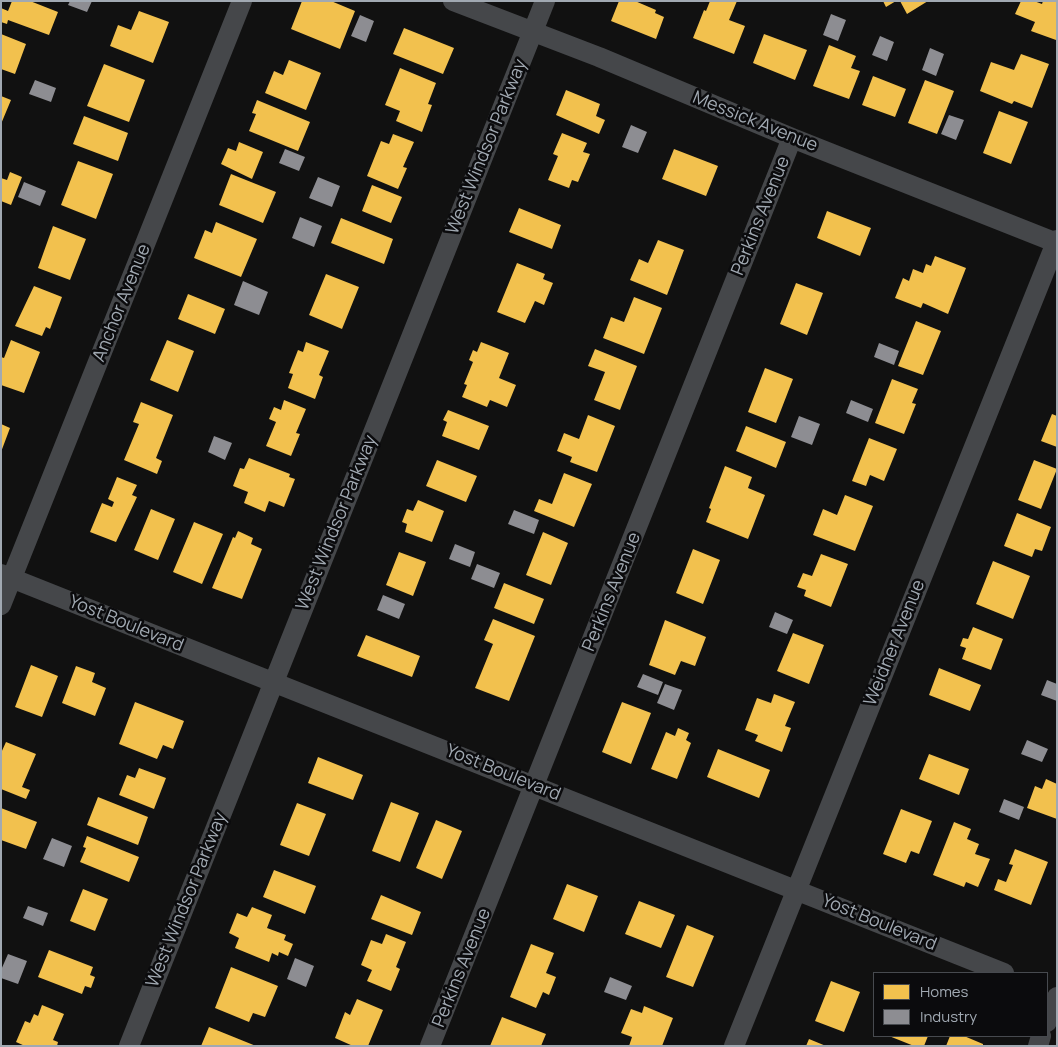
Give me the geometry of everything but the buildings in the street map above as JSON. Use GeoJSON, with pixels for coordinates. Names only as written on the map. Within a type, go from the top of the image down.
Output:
{"type":"FeatureCollection","features":[{"type":"Feature","properties":{"kind":"street","name":"Anchor Avenue"},"geometry":{"type":"LineString","coordinates":[[1,605],[7,576],[242,1]]}},
{"type":"Feature","properties":{"kind":"street","name":"Messick Avenue"},"geometry":{"type":"LineString","coordinates":[[453,1],[599,57],[792,138],[1056,242]]}},
{"type":"Feature","properties":{"kind":"street","name":"West Windsor Parkway"},"geometry":{"type":"LineString","coordinates":[[129,1046],[545,1]]}},
{"type":"Feature","properties":{"kind":"street","name":"Perkins Avenue"},"geometry":{"type":"LineString","coordinates":[[430,1046],[536,786],[792,138]]}},
{"type":"Feature","properties":{"kind":"street","name":"Weidner Avenue"},"geometry":{"type":"LineString","coordinates":[[734,1046],[1056,242]]}},
{"type":"Feature","properties":{"kind":"street","name":"Yost Boulevard"},"geometry":{"type":"LineString","coordinates":[[7,576],[1001,972]]}},
{"type":"Feature","properties":{"kind":"street"},"geometry":{"type":"LineString","coordinates":[[1048,1019],[1057,996]]}}]}
